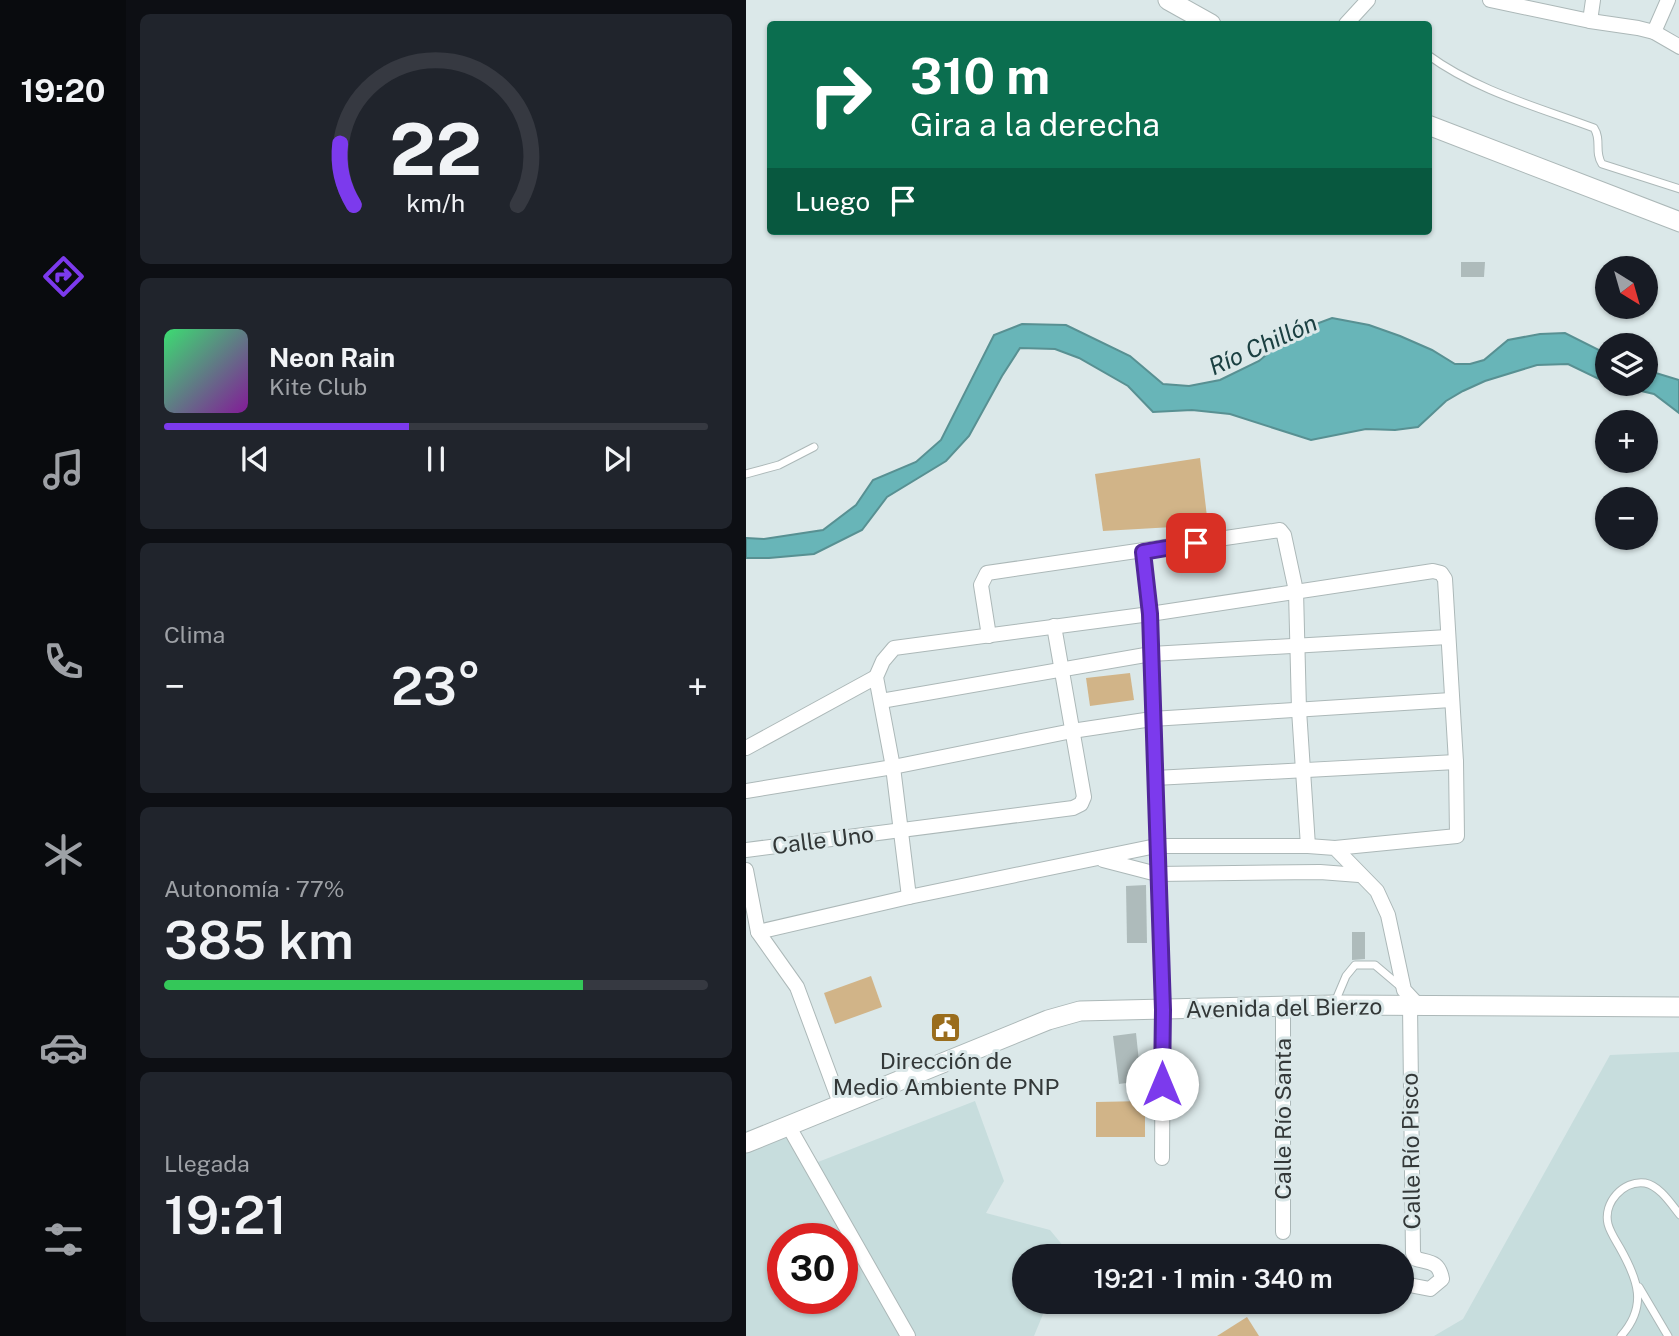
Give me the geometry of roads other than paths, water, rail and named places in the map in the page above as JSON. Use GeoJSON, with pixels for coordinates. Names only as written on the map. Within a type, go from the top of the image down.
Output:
{"type":"FeatureCollection","features":[{"type":"Feature","properties":{"kind":"street"},"geometry":{"type":"LineString","coordinates":[[1168,0],[1206,21]]}},
{"type":"Feature","properties":{"kind":"street"},"geometry":{"type":"LineString","coordinates":[[1349,21],[1368,0]]}},
{"type":"Feature","properties":{"kind":"street"},"geometry":{"type":"LineString","coordinates":[[1490,0],[1523,3],[1590,21],[1654,32],[1679,47]]}},
{"type":"Feature","properties":{"kind":"street"},"geometry":{"type":"LineString","coordinates":[[1590,21],[1593,0]]}},
{"type":"Feature","properties":{"kind":"street"},"geometry":{"type":"LineString","coordinates":[[1654,32],[1668,0]]}},
{"type":"Feature","properties":{"kind":"street"},"geometry":{"type":"LineString","coordinates":[[1432,127],[1679,222]]}},
{"type":"Feature","properties":{"kind":"street"},"geometry":{"type":"LineString","coordinates":[[989,636],[981,585],[987,573],[1280,530],[1284,535],[1296,591],[1299,710],[1308,846]]}},
{"type":"Feature","properties":{"kind":"street"},"geometry":{"type":"LineString","coordinates":[[1143,552],[1150,614],[1163,1010],[1162,1158]]}},
{"type":"Feature","properties":{"kind":"street"},"geometry":{"type":"LineString","coordinates":[[758,932],[909,897],[1156,846],[1335,848],[1457,836],[1456,762],[1445,579],[1441,573],[1433,571],[1150,614],[894,648],[883,661],[876,677],[893,767],[909,897]]}},
{"type":"Feature","properties":{"kind":"street"},"geometry":{"type":"LineString","coordinates":[[1054,626],[1073,731]]}},
{"type":"Feature","properties":{"kind":"street"},"geometry":{"type":"LineString","coordinates":[[881,701],[1151,654],[1448,637]]}},
{"type":"Feature","properties":{"kind":"street"},"geometry":{"type":"LineString","coordinates":[[746,748],[876,677]]}},
{"type":"Feature","properties":{"kind":"street"},"geometry":{"type":"LineString","coordinates":[[746,791],[1152,719],[1451,701]]}},
{"type":"Feature","properties":{"kind":"street","name":"Calle Uno"},"geometry":{"type":"LineString","coordinates":[[746,850],[1073,808],[1081,804],[1084,797],[1073,731]]}},
{"type":"Feature","properties":{"kind":"street"},"geometry":{"type":"LineString","coordinates":[[1155,778],[1456,762]]}},
{"type":"Feature","properties":{"kind":"street"},"geometry":{"type":"LineString","coordinates":[[1335,848],[1377,891],[1388,915],[1411,1000]]}},
{"type":"Feature","properties":{"kind":"street"},"geometry":{"type":"LineString","coordinates":[[1099,859],[1157,874],[1320,872],[1359,875]]}},
{"type":"Feature","properties":{"kind":"street"},"geometry":{"type":"LineString","coordinates":[[746,870],[758,932],[797,987],[840,1103]]}},
{"type":"Feature","properties":{"kind":"street","name":"Avenida del Bierzo"},"geometry":{"type":"LineString","coordinates":[[746,1143],[1048,1020],[1080,1011],[1334,1005],[1411,1000],[1679,1007]]}},
{"type":"Feature","properties":{"kind":"street","name":"Calle Río Pisco"},"geometry":{"type":"LineString","coordinates":[[1411,1000],[1413,1244]]}},
{"type":"Feature","properties":{"kind":"street","name":"Calle Río Santa"},"geometry":{"type":"LineString","coordinates":[[1283,1006],[1283,1232]]}},
{"type":"Feature","properties":{"kind":"street"},"geometry":{"type":"LineString","coordinates":[[789,1127],[908,1336]]}},
{"type":"Feature","properties":{"kind":"street","name":"Calle Río Pisco"},"geometry":{"type":"LineString","coordinates":[[1414,1255],[1416,1259],[1433,1263],[1440,1269],[1442,1279],[1430,1289],[1414,1286]]}},
{"type":"Feature","properties":{"kind":"lane"},"geometry":{"type":"LineString","coordinates":[[1432,57],[1446,68],[1483,87],[1594,128],[1599,136],[1597,157],[1602,164],[1679,189]]}},
{"type":"Feature","properties":{"kind":"lane"},"geometry":{"type":"LineString","coordinates":[[746,474],[779,465],[814,447]]}},
{"type":"Feature","properties":{"kind":"lane"},"geometry":{"type":"LineString","coordinates":[[1334,1005],[1346,976],[1355,965],[1375,965],[1411,1000]]}},
{"type":"Feature","properties":{"kind":"lane"},"geometry":{"type":"LineString","coordinates":[[1668,1336],[1637,1283],[1608,1223],[1609,1207],[1615,1194],[1629,1184],[1646,1183],[1661,1191],[1679,1215]]}},
{"type":"Feature","properties":{"kind":"lane"},"geometry":{"type":"LineString","coordinates":[[1620,1336],[1630,1326],[1638,1306],[1637,1283]]}},
{"type":"Feature","properties":{"kind":"water"},"geometry":{"type":"Polygon","coordinates":[[[1332,318],[1369,325],[1432,350],[1455,364],[1470,364],[1484,360],[1508,340],[1565,333],[1595,348],[1595,377],[1568,364],[1537,365],[1485,381],[1463,391],[1446,401],[1418,427],[1395,430],[1366,429],[1311,440],[1230,414],[1192,410],[1153,412],[1128,386],[1079,358],[1055,349],[1020,348],[969,436],[946,461],[887,497],[862,530],[814,554],[746,558],[746,538],[764,539],[823,530],[856,505],[873,480],[916,462],[941,440],[994,335],[1022,324],[1066,325],[1130,356],[1163,384],[1189,386],[1220,380],[1259,361],[1292,333],[1332,318]]]}},
{"type":"Feature","properties":{"kind":"water"},"geometry":{"type":"Polygon","coordinates":[[[1658,374],[1679,380],[1679,413],[1657,396],[1658,374]]]}},
{"type":"Feature","properties":{"kind":"place","name":"Dirección de Medio Ambiente PNP"},"geometry":{"type":"Point","coordinates":[946,1027]}},
{"type":"Feature","properties":{"kind":"water label","name":"Río Chillón"},"geometry":{"type":"Point","coordinates":[1263,345]}}]}
